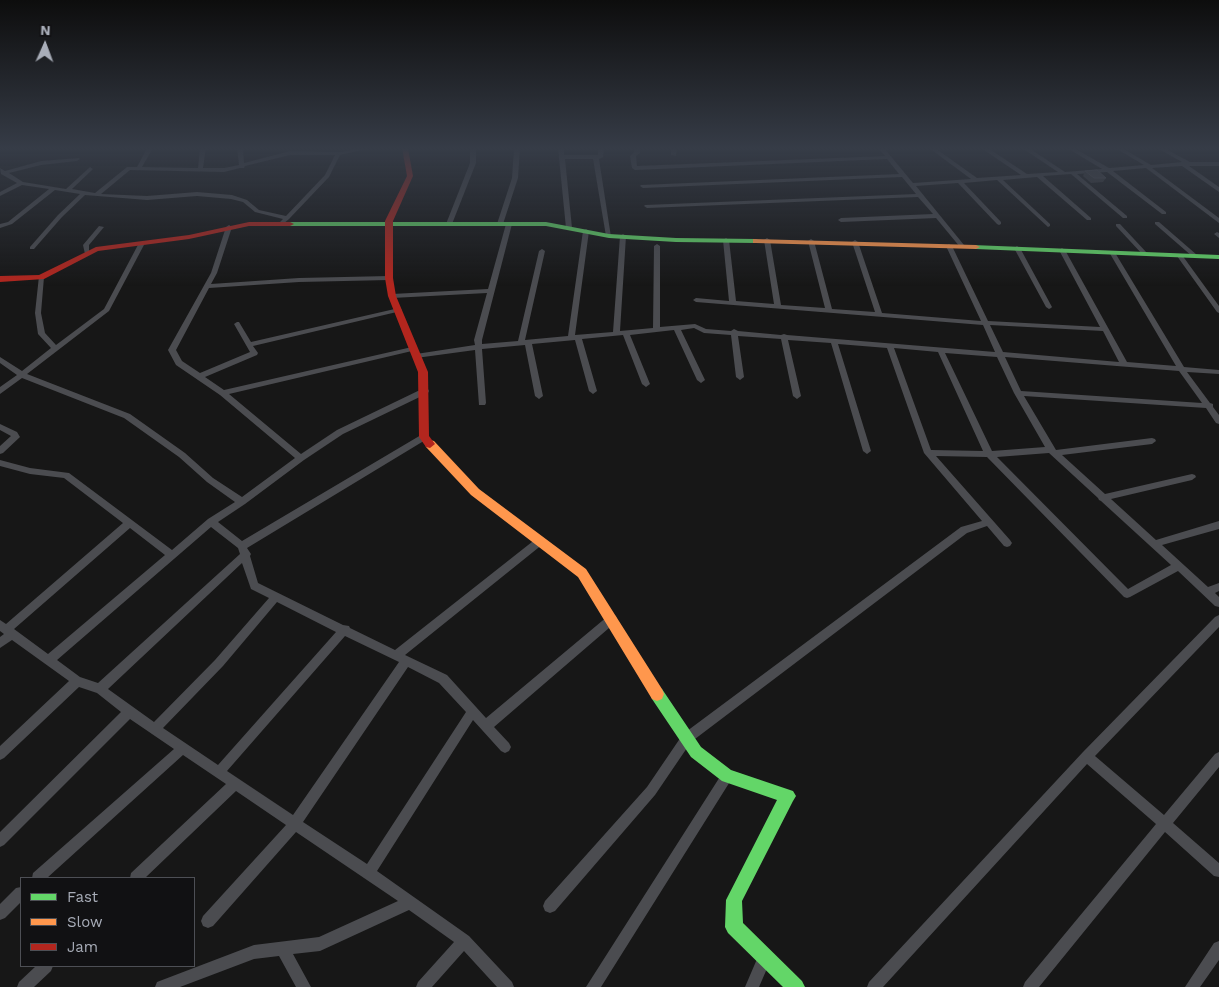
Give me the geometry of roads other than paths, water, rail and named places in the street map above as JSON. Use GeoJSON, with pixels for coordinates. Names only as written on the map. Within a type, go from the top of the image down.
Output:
{"type":"FeatureCollection","features":[{"type":"Feature","properties":{"kind":"street"},"geometry":{"type":"LineString","coordinates":[[0,226],[10,223],[46,194]]}},
{"type":"Feature","properties":{"kind":"street"},"geometry":{"type":"LineString","coordinates":[[32,248],[60,216],[83,194]]}},
{"type":"Feature","properties":{"kind":"street"},"geometry":{"type":"LineString","coordinates":[[90,194],[147,198],[218,195],[245,201],[257,211],[283,222]]}},
{"type":"Feature","properties":{"kind":"street"},"geometry":{"type":"LineString","coordinates":[[283,222],[310,194]]}},
{"type":"Feature","properties":{"kind":"street"},"geometry":{"type":"LineString","coordinates":[[402,194],[388,225],[388,278],[392,296],[423,372],[425,391],[424,437],[475,492],[582,573],[612,619],[639,667],[696,752],[728,776],[788,796],[734,900],[734,928],[766,955],[796,987]]}},
{"type":"Feature","properties":{"kind":"street"},"geometry":{"type":"LineString","coordinates":[[448,224],[460,194]]}},
{"type":"Feature","properties":{"kind":"street"},"geometry":{"type":"LineString","coordinates":[[482,403],[478,340],[491,291],[512,194]]}},
{"type":"Feature","properties":{"kind":"street"},"geometry":{"type":"LineString","coordinates":[[566,194],[569,228]]}},
{"type":"Feature","properties":{"kind":"street"},"geometry":{"type":"LineString","coordinates":[[602,194],[609,236]]}},
{"type":"Feature","properties":{"kind":"street"},"geometry":{"type":"LineString","coordinates":[[971,194],[999,223]]}},
{"type":"Feature","properties":{"kind":"street"},"geometry":{"type":"LineString","coordinates":[[1015,194],[1048,225]]}},
{"type":"Feature","properties":{"kind":"street"},"geometry":{"type":"LineString","coordinates":[[1060,194],[1089,219]]}},
{"type":"Feature","properties":{"kind":"street"},"geometry":{"type":"LineString","coordinates":[[1097,194],[1125,217]]}},
{"type":"Feature","properties":{"kind":"street"},"geometry":{"type":"LineString","coordinates":[[1139,194],[1164,213]]}},
{"type":"Feature","properties":{"kind":"street"},"geometry":{"type":"LineString","coordinates":[[1184,194],[1219,221]]}},
{"type":"Feature","properties":{"kind":"street"},"geometry":{"type":"LineString","coordinates":[[648,206],[921,195],[962,246]]}},
{"type":"Feature","properties":{"kind":"street"},"geometry":{"type":"LineString","coordinates":[[841,220],[938,216]]}},
{"type":"Feature","properties":{"kind":"street"},"geometry":{"type":"LineString","coordinates":[[0,279],[41,277],[62,268],[96,249],[189,237],[229,227],[283,222],[388,225],[546,224],[609,236],[855,242],[1219,257]]}},
{"type":"Feature","properties":{"kind":"street"},"geometry":{"type":"LineString","coordinates":[[1157,222],[1195,256]]}},
{"type":"Feature","properties":{"kind":"street"},"geometry":{"type":"LineString","coordinates":[[1118,225],[1145,254]]}},
{"type":"Feature","properties":{"kind":"street"},"geometry":{"type":"LineString","coordinates":[[87,253],[86,245],[101,227]]}},
{"type":"Feature","properties":{"kind":"street"},"geometry":{"type":"LineString","coordinates":[[229,227],[214,273],[172,350],[179,363],[198,378],[223,393],[301,458]]}},
{"type":"Feature","properties":{"kind":"street"},"geometry":{"type":"LineString","coordinates":[[586,231],[574,338],[593,391]]}},
{"type":"Feature","properties":{"kind":"street"},"geometry":{"type":"LineString","coordinates":[[616,334],[623,236]]}},
{"type":"Feature","properties":{"kind":"street"},"geometry":{"type":"LineString","coordinates":[[726,240],[733,302]]}},
{"type":"Feature","properties":{"kind":"street"},"geometry":{"type":"LineString","coordinates":[[767,240],[778,306]]}},
{"type":"Feature","properties":{"kind":"street"},"geometry":{"type":"LineString","coordinates":[[811,241],[829,310]]}},
{"type":"Feature","properties":{"kind":"street"},"geometry":{"type":"LineString","coordinates":[[855,242],[879,315]]}},
{"type":"Feature","properties":{"kind":"street"},"geometry":{"type":"LineString","coordinates":[[0,391],[107,310],[142,243]]}},
{"type":"Feature","properties":{"kind":"street"},"geometry":{"type":"LineString","coordinates":[[656,330],[657,246]]}},
{"type":"Feature","properties":{"kind":"street"},"geometry":{"type":"LineString","coordinates":[[949,246],[1018,393],[1053,452],[1219,603]]}},
{"type":"Feature","properties":{"kind":"street"},"geometry":{"type":"LineString","coordinates":[[1017,248],[1049,307]]}},
{"type":"Feature","properties":{"kind":"street"},"geometry":{"type":"LineString","coordinates":[[1062,250],[1125,365]]}},
{"type":"Feature","properties":{"kind":"street"},"geometry":{"type":"LineString","coordinates":[[539,396],[524,343],[542,252]]}},
{"type":"Feature","properties":{"kind":"street"},"geometry":{"type":"LineString","coordinates":[[1112,252],[1182,370],[1210,406],[1219,421]]}},
{"type":"Feature","properties":{"kind":"street"},"geometry":{"type":"LineString","coordinates":[[1180,256],[1219,311]]}},
{"type":"Feature","properties":{"kind":"street"},"geometry":{"type":"LineString","coordinates":[[41,277],[38,313],[42,334],[56,349]]}},
{"type":"Feature","properties":{"kind":"street"},"geometry":{"type":"LineString","coordinates":[[206,286],[299,280],[388,278]]}},
{"type":"Feature","properties":{"kind":"street"},"geometry":{"type":"LineString","coordinates":[[392,296],[491,291]]}},
{"type":"Feature","properties":{"kind":"street"},"geometry":{"type":"LineString","coordinates":[[696,300],[984,323],[1106,329]]}},
{"type":"Feature","properties":{"kind":"street"},"geometry":{"type":"LineString","coordinates":[[251,344],[399,310]]}},
{"type":"Feature","properties":{"kind":"street"},"geometry":{"type":"LineString","coordinates":[[198,378],[254,353],[251,344],[237,324]]}},
{"type":"Feature","properties":{"kind":"street"},"geometry":{"type":"LineString","coordinates":[[223,393],[414,352],[695,326],[704,331],[1219,372]]}},
{"type":"Feature","properties":{"kind":"street"},"geometry":{"type":"LineString","coordinates":[[677,328],[701,380]]}},
{"type":"Feature","properties":{"kind":"street"},"geometry":{"type":"LineString","coordinates":[[734,332],[740,377]]}},
{"type":"Feature","properties":{"kind":"street"},"geometry":{"type":"LineString","coordinates":[[626,333],[646,384]]}},
{"type":"Feature","properties":{"kind":"street"},"geometry":{"type":"LineString","coordinates":[[784,336],[798,396]]}},
{"type":"Feature","properties":{"kind":"street"},"geometry":{"type":"LineString","coordinates":[[834,342],[867,451]]}},
{"type":"Feature","properties":{"kind":"street"},"geometry":{"type":"LineString","coordinates":[[890,346],[928,453],[1007,543]]}},
{"type":"Feature","properties":{"kind":"street"},"geometry":{"type":"LineString","coordinates":[[941,351],[989,454],[1127,594],[1179,566]]}},
{"type":"Feature","properties":{"kind":"street"},"geometry":{"type":"LineString","coordinates":[[0,359],[22,375],[126,416],[182,455],[210,480],[242,502]]}},
{"type":"Feature","properties":{"kind":"street"},"geometry":{"type":"LineString","coordinates":[[48,660],[212,522],[301,458],[340,432],[425,391]]}},
{"type":"Feature","properties":{"kind":"street"},"geometry":{"type":"LineString","coordinates":[[1018,393],[1210,406]]}},
{"type":"Feature","properties":{"kind":"street"},"geometry":{"type":"LineString","coordinates":[[0,427],[16,437],[0,450]]}},
{"type":"Feature","properties":{"kind":"street"},"geometry":{"type":"LineString","coordinates":[[100,689],[244,550],[424,437]]}},
{"type":"Feature","properties":{"kind":"street"},"geometry":{"type":"LineString","coordinates":[[928,453],[1053,452],[1152,441]]}},
{"type":"Feature","properties":{"kind":"street"},"geometry":{"type":"LineString","coordinates":[[0,463],[30,471],[66,475],[172,555]]}},
{"type":"Feature","properties":{"kind":"street"},"geometry":{"type":"LineString","coordinates":[[1102,498],[1192,477]]}},
{"type":"Feature","properties":{"kind":"street"},"geometry":{"type":"LineString","coordinates":[[212,522],[244,550],[254,586],[443,679],[505,747]]}},
{"type":"Feature","properties":{"kind":"street"},"geometry":{"type":"LineString","coordinates":[[550,906],[651,791],[687,738],[964,530],[989,522]]}},
{"type":"Feature","properties":{"kind":"street"},"geometry":{"type":"LineString","coordinates":[[0,643],[6,629],[130,523]]}},
{"type":"Feature","properties":{"kind":"street"},"geometry":{"type":"LineString","coordinates":[[1154,544],[1219,525]]}},
{"type":"Feature","properties":{"kind":"street"},"geometry":{"type":"LineString","coordinates":[[208,921],[294,825],[400,659],[540,541]]}},
{"type":"Feature","properties":{"kind":"street"},"geometry":{"type":"LineString","coordinates":[[1207,591],[1219,587]]}},
{"type":"Feature","properties":{"kind":"street"},"geometry":{"type":"LineString","coordinates":[[156,728],[219,663],[275,598]]}},
{"type":"Feature","properties":{"kind":"street"},"geometry":{"type":"LineString","coordinates":[[486,726],[612,619]]}},
{"type":"Feature","properties":{"kind":"street"},"geometry":{"type":"LineString","coordinates":[[874,987],[1087,756],[1219,620]]}},
{"type":"Feature","properties":{"kind":"street"},"geometry":{"type":"LineString","coordinates":[[6,629],[77,681],[100,689],[129,712],[156,728],[234,784],[368,873],[464,941],[507,987]]}},
{"type":"Feature","properties":{"kind":"street"},"geometry":{"type":"LineString","coordinates":[[219,772],[344,629]]}},
{"type":"Feature","properties":{"kind":"street"},"geometry":{"type":"LineString","coordinates":[[0,754],[77,681]]}},
{"type":"Feature","properties":{"kind":"street"},"geometry":{"type":"LineString","coordinates":[[368,873],[473,711]]}},
{"type":"Feature","properties":{"kind":"street"},"geometry":{"type":"LineString","coordinates":[[0,841],[129,712]]}},
{"type":"Feature","properties":{"kind":"street"},"geometry":{"type":"LineString","coordinates":[[39,877],[184,748]]}},
{"type":"Feature","properties":{"kind":"street"},"geometry":{"type":"LineString","coordinates":[[1087,756],[1219,871]]}},
{"type":"Feature","properties":{"kind":"street"},"geometry":{"type":"LineString","coordinates":[[1030,987],[1219,758]]}},
{"type":"Feature","properties":{"kind":"street"},"geometry":{"type":"LineString","coordinates":[[593,987],[728,776]]}},
{"type":"Feature","properties":{"kind":"street"},"geometry":{"type":"LineString","coordinates":[[137,877],[234,784]]}},
{"type":"Feature","properties":{"kind":"street"},"geometry":{"type":"LineString","coordinates":[[0,913],[20,894]]}},
{"type":"Feature","properties":{"kind":"street"},"geometry":{"type":"LineString","coordinates":[[162,987],[254,952],[320,944],[409,903]]}},
{"type":"Feature","properties":{"kind":"street"},"geometry":{"type":"LineString","coordinates":[[423,987],[464,941]]}},
{"type":"Feature","properties":{"kind":"street"},"geometry":{"type":"LineString","coordinates":[[1192,987],[1219,948]]}},
{"type":"Feature","properties":{"kind":"street"},"geometry":{"type":"LineString","coordinates":[[283,949],[304,987]]}},
{"type":"Feature","properties":{"kind":"street"},"geometry":{"type":"LineString","coordinates":[[752,987],[766,955]]}},
{"type":"Feature","properties":{"kind":"street"},"geometry":{"type":"LineString","coordinates":[[24,987],[45,967]]}}]}
